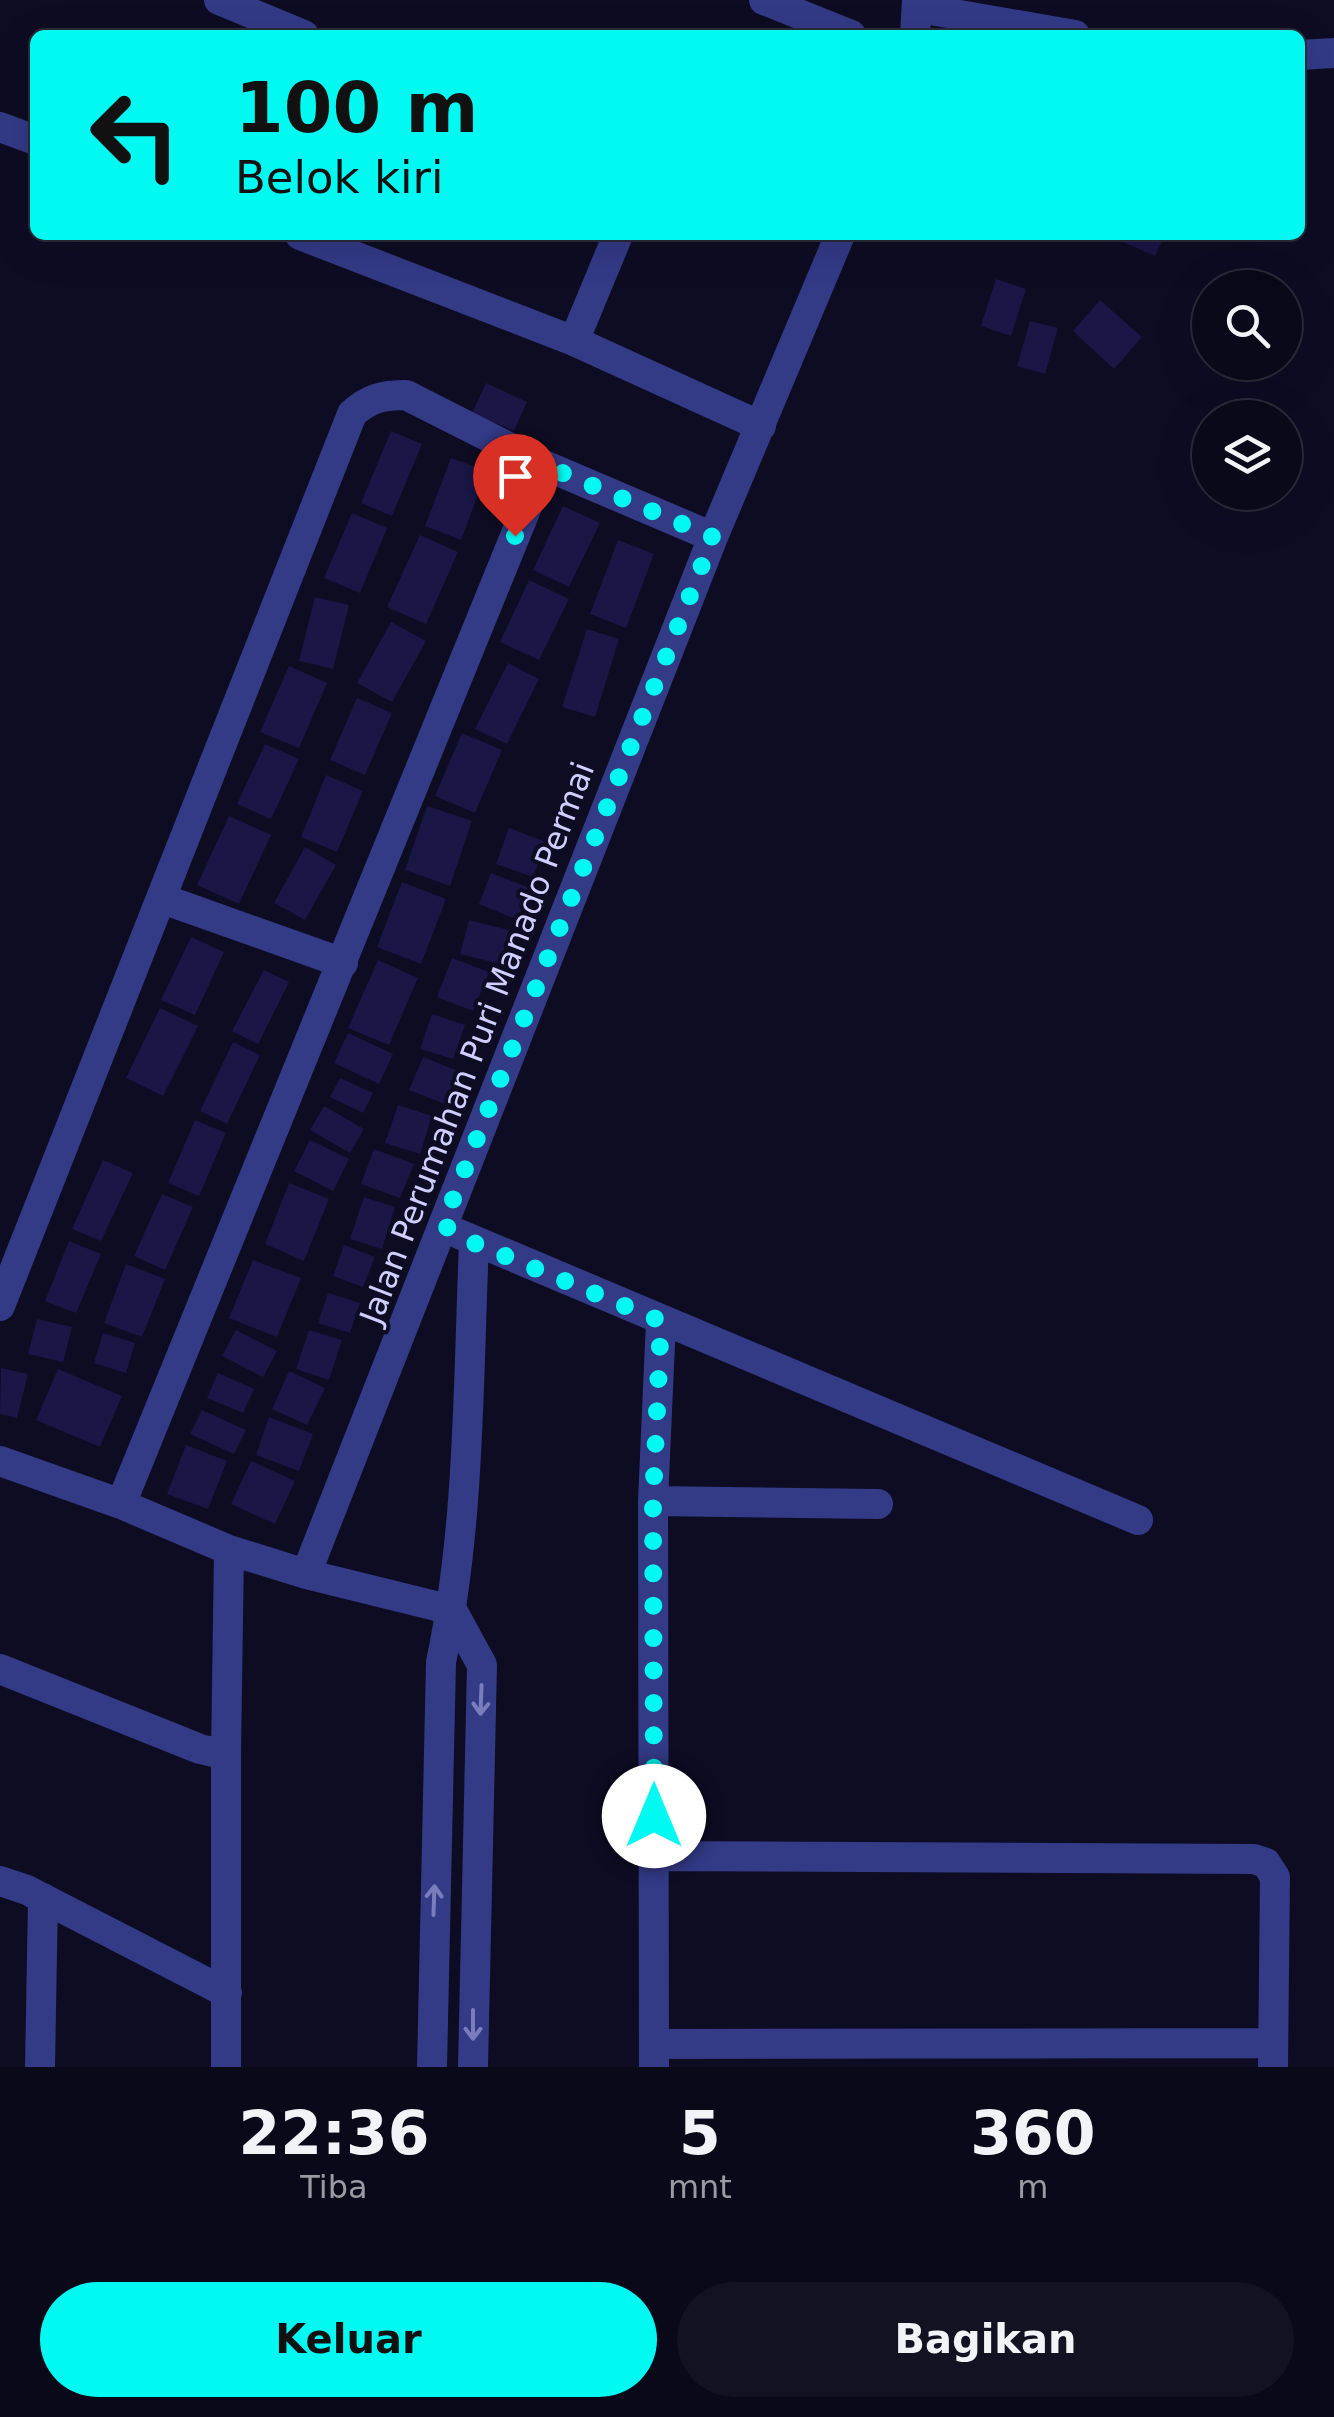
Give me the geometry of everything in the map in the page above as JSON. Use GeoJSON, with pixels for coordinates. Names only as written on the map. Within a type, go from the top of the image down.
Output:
{"type":"FeatureCollection","features":[{"type":"Feature","properties":{"kind":"street"},"geometry":{"type":"LineString","coordinates":[[219,0],[292,30]]}},
{"type":"Feature","properties":{"kind":"street"},"geometry":{"type":"LineString","coordinates":[[764,0],[839,30]]}},
{"type":"Feature","properties":{"kind":"street"},"geometry":{"type":"LineString","coordinates":[[917,14],[1037,30]]}},
{"type":"Feature","properties":{"kind":"street"},"geometry":{"type":"LineString","coordinates":[[1305,56],[1334,53]]}},
{"type":"Feature","properties":{"kind":"street"},"geometry":{"type":"LineString","coordinates":[[0,127],[30,138]]}},
{"type":"Feature","properties":{"kind":"street"},"geometry":{"type":"LineString","coordinates":[[313,240],[574,341],[761,426]]}},
{"type":"Feature","properties":{"kind":"street"},"geometry":{"type":"LineString","coordinates":[[574,341],[616,240]]}},
{"type":"Feature","properties":{"kind":"street","name":"Jalan Perumahan Puri Manado Permai"},"geometry":{"type":"LineString","coordinates":[[306,1574],[713,537],[838,240]]}},
{"type":"Feature","properties":{"kind":"street"},"geometry":{"type":"LineString","coordinates":[[0,1306],[352,414],[364,402],[406,395],[544,465],[713,537]]}},
{"type":"Feature","properties":{"kind":"street"},"geometry":{"type":"LineString","coordinates":[[121,1504],[544,465]]}},
{"type":"Feature","properties":{"kind":"street"},"geometry":{"type":"LineString","coordinates":[[163,900],[343,963]]}},
{"type":"Feature","properties":{"kind":"street"},"geometry":{"type":"LineString","coordinates":[[443,1225],[474,1243],[1138,1520]]}},
{"type":"Feature","properties":{"kind":"street"},"geometry":{"type":"LineString","coordinates":[[432,2067],[442,1662],[462,1527],[474,1243]]}},
{"type":"Feature","properties":{"kind":"street"},"geometry":{"type":"LineString","coordinates":[[654,1856],[1266,1862],[1275,1877],[1273,2055],[654,2056],[653,1501],[661,1321]]}},
{"type":"Feature","properties":{"kind":"street"},"geometry":{"type":"LineString","coordinates":[[0,1461],[121,1504],[229,1550],[306,1574],[452,1610],[482,1665],[473,2067]]}},
{"type":"Feature","properties":{"kind":"street"},"geometry":{"type":"LineString","coordinates":[[653,1501],[878,1504]]}},
{"type":"Feature","properties":{"kind":"street"},"geometry":{"type":"LineString","coordinates":[[226,2067],[229,1550]]}},
{"type":"Feature","properties":{"kind":"street"},"geometry":{"type":"LineString","coordinates":[[0,1669],[200,1749],[226,1755]]}},
{"type":"Feature","properties":{"kind":"street"},"geometry":{"type":"LineString","coordinates":[[0,1881],[42,1898],[227,1993]]}},
{"type":"Feature","properties":{"kind":"street"},"geometry":{"type":"LineString","coordinates":[[40,2067],[42,1898]]}},
{"type":"Feature","properties":{"kind":"building"},"geometry":{"type":"Polygon","coordinates":[[[1118,240],[1163,240],[1155,256],[1118,240]]]}},
{"type":"Feature","properties":{"kind":"building"},"geometry":{"type":"Polygon","coordinates":[[[996,279],[1026,289],[1011,336],[981,326],[996,279]]]}},
{"type":"Feature","properties":{"kind":"building"},"geometry":{"type":"Polygon","coordinates":[[[1100,300],[1142,337],[1114,369],[1073,331],[1100,300]]]}},
{"type":"Feature","properties":{"kind":"building"},"geometry":{"type":"Polygon","coordinates":[[[1030,321],[1058,328],[1045,374],[1017,366],[1030,321]]]}},
{"type":"Feature","properties":{"kind":"building"},"geometry":{"type":"Polygon","coordinates":[[[486,383],[527,402],[514,431],[472,413],[486,383]]]}},
{"type":"Feature","properties":{"kind":"building"},"geometry":{"type":"Polygon","coordinates":[[[391,431],[422,444],[392,516],[361,503],[391,431]]]}},
{"type":"Feature","properties":{"kind":"building"},"geometry":{"type":"Polygon","coordinates":[[[451,458],[487,471],[461,540],[425,526],[451,458]]]}},
{"type":"Feature","properties":{"kind":"building"},"geometry":{"type":"Polygon","coordinates":[[[563,506],[600,523],[569,587],[533,570],[563,506]]]}},
{"type":"Feature","properties":{"kind":"building"},"geometry":{"type":"Polygon","coordinates":[[[352,513],[387,528],[360,593],[324,578],[352,513]]]}},
{"type":"Feature","properties":{"kind":"building"},"geometry":{"type":"Polygon","coordinates":[[[420,535],[458,552],[426,624],[387,607],[420,535]]]}},
{"type":"Feature","properties":{"kind":"building"},"geometry":{"type":"Polygon","coordinates":[[[618,540],[654,554],[626,628],[590,614],[618,540]]]}},
{"type":"Feature","properties":{"kind":"building"},"geometry":{"type":"Polygon","coordinates":[[[529,580],[569,599],[539,660],[500,642],[529,580]]]}},
{"type":"Feature","properties":{"kind":"building"},"geometry":{"type":"Polygon","coordinates":[[[315,597],[349,605],[333,669],[299,661],[315,597]]]}},
{"type":"Feature","properties":{"kind":"building"},"geometry":{"type":"Polygon","coordinates":[[[391,622],[426,641],[392,702],[357,683],[391,622]]]}},
{"type":"Feature","properties":{"kind":"building"},"geometry":{"type":"Polygon","coordinates":[[[587,629],[619,639],[595,717],[562,707],[587,629]]]}},
{"type":"Feature","properties":{"kind":"building"},"geometry":{"type":"Polygon","coordinates":[[[508,663],[539,679],[507,744],[475,729],[508,663]]]}},
{"type":"Feature","properties":{"kind":"building"},"geometry":{"type":"Polygon","coordinates":[[[289,666],[327,683],[299,748],[260,732],[289,666]]]}},
{"type":"Feature","properties":{"kind":"building"},"geometry":{"type":"Polygon","coordinates":[[[357,698],[392,713],[365,775],[330,760],[357,698]]]}},
{"type":"Feature","properties":{"kind":"building"},"geometry":{"type":"Polygon","coordinates":[[[462,733],[502,750],[475,813],[435,796],[462,733]]]}},
{"type":"Feature","properties":{"kind":"building"},"geometry":{"type":"Polygon","coordinates":[[[265,744],[299,759],[271,819],[237,804],[265,744]]]}},
{"type":"Feature","properties":{"kind":"building"},"geometry":{"type":"Polygon","coordinates":[[[326,775],[363,791],[337,852],[301,837],[326,775]]]}},
{"type":"Feature","properties":{"kind":"building"},"geometry":{"type":"Polygon","coordinates":[[[427,806],[472,821],[450,886],[405,870],[427,806]]]}},
{"type":"Feature","properties":{"kind":"building"},"geometry":{"type":"Polygon","coordinates":[[[229,816],[271,835],[239,904],[197,885],[229,816]]]}},
{"type":"Feature","properties":{"kind":"building"},"geometry":{"type":"Polygon","coordinates":[[[509,828],[546,842],[533,877],[496,864],[509,828]]]}},
{"type":"Feature","properties":{"kind":"building"},"geometry":{"type":"Polygon","coordinates":[[[305,847],[336,865],[305,920],[274,903],[305,847]]]}},
{"type":"Feature","properties":{"kind":"building"},"geometry":{"type":"Polygon","coordinates":[[[491,873],[530,888],[518,920],[479,904],[491,873]]]}},
{"type":"Feature","properties":{"kind":"building"},"geometry":{"type":"Polygon","coordinates":[[[402,882],[446,899],[421,964],[377,947],[402,882]]]}},
{"type":"Feature","properties":{"kind":"building"},"geometry":{"type":"Polygon","coordinates":[[[469,920],[509,930],[500,964],[460,954],[469,920]]]}},
{"type":"Feature","properties":{"kind":"building"},"geometry":{"type":"Polygon","coordinates":[[[191,937],[224,952],[195,1015],[161,1000],[191,937]]]}},
{"type":"Feature","properties":{"kind":"building"},"geometry":{"type":"Polygon","coordinates":[[[452,958],[489,972],[473,1011],[437,997],[452,958]]]}},
{"type":"Feature","properties":{"kind":"building"},"geometry":{"type":"Polygon","coordinates":[[[378,960],[418,978],[389,1045],[348,1028],[378,960]]]}},
{"type":"Feature","properties":{"kind":"building"},"geometry":{"type":"Polygon","coordinates":[[[264,970],[289,982],[258,1044],[232,1031],[264,970]]]}},
{"type":"Feature","properties":{"kind":"building"},"geometry":{"type":"Polygon","coordinates":[[[160,1008],[198,1026],[163,1096],[126,1078],[160,1008]]]}},
{"type":"Feature","properties":{"kind":"building"},"geometry":{"type":"Polygon","coordinates":[[[432,1014],[465,1025],[453,1059],[420,1049],[432,1014]]]}},
{"type":"Feature","properties":{"kind":"building"},"geometry":{"type":"Polygon","coordinates":[[[348,1033],[393,1054],[379,1084],[334,1063],[348,1033]]]}},
{"type":"Feature","properties":{"kind":"building"},"geometry":{"type":"Polygon","coordinates":[[[233,1042],[260,1055],[227,1124],[200,1111],[233,1042]]]}},
{"type":"Feature","properties":{"kind":"building"},"geometry":{"type":"Polygon","coordinates":[[[423,1057],[458,1071],[445,1104],[409,1090],[423,1057]]]}},
{"type":"Feature","properties":{"kind":"building"},"geometry":{"type":"Polygon","coordinates":[[[340,1078],[373,1093],[363,1113],[330,1097],[340,1078]]]}},
{"type":"Feature","properties":{"kind":"building"},"geometry":{"type":"Polygon","coordinates":[[[398,1105],[432,1116],[420,1154],[385,1143],[398,1105]]]}},
{"type":"Feature","properties":{"kind":"building"},"geometry":{"type":"Polygon","coordinates":[[[324,1106],[364,1129],[350,1153],[310,1130],[324,1106]]]}},
{"type":"Feature","properties":{"kind":"building"},"geometry":{"type":"Polygon","coordinates":[[[195,1120],[226,1133],[199,1196],[168,1183],[195,1120]]]}},
{"type":"Feature","properties":{"kind":"building"},"geometry":{"type":"Polygon","coordinates":[[[310,1140],[349,1159],[333,1191],[294,1171],[310,1140]]]}},
{"type":"Feature","properties":{"kind":"building"},"geometry":{"type":"Polygon","coordinates":[[[374,1149],[414,1164],[400,1198],[361,1184],[374,1149]]]}},
{"type":"Feature","properties":{"kind":"building"},"geometry":{"type":"Polygon","coordinates":[[[103,1160],[133,1173],[101,1241],[72,1229],[103,1160]]]}},
{"type":"Feature","properties":{"kind":"building"},"geometry":{"type":"Polygon","coordinates":[[[289,1183],[329,1199],[304,1261],[265,1244],[289,1183]]]}},
{"type":"Feature","properties":{"kind":"building"},"geometry":{"type":"Polygon","coordinates":[[[162,1194],[193,1207],[165,1270],[134,1256],[162,1194]]]}},
{"type":"Feature","properties":{"kind":"building"},"geometry":{"type":"Polygon","coordinates":[[[364,1197],[395,1207],[382,1249],[350,1239],[364,1197]]]}},
{"type":"Feature","properties":{"kind":"building"},"geometry":{"type":"Polygon","coordinates":[[[69,1241],[101,1254],[76,1313],[45,1301],[69,1241]]]}},
{"type":"Feature","properties":{"kind":"building"},"geometry":{"type":"Polygon","coordinates":[[[344,1245],[375,1257],[363,1287],[333,1276],[344,1245]]]}},
{"type":"Feature","properties":{"kind":"building"},"geometry":{"type":"Polygon","coordinates":[[[253,1260],[301,1278],[277,1337],[229,1318],[253,1260]]]}},
{"type":"Feature","properties":{"kind":"building"},"geometry":{"type":"Polygon","coordinates":[[[126,1264],[165,1279],[142,1337],[104,1323],[126,1264]]]}},
{"type":"Feature","properties":{"kind":"building"},"geometry":{"type":"Polygon","coordinates":[[[328,1293],[360,1303],[350,1333],[318,1323],[328,1293]]]}},
{"type":"Feature","properties":{"kind":"building"},"geometry":{"type":"Polygon","coordinates":[[[37,1319],[72,1327],[63,1362],[28,1354],[37,1319]]]}},
{"type":"Feature","properties":{"kind":"building"},"geometry":{"type":"Polygon","coordinates":[[[236,1330],[277,1351],[263,1377],[222,1356],[236,1330]]]}},
{"type":"Feature","properties":{"kind":"building"},"geometry":{"type":"Polygon","coordinates":[[[309,1330],[342,1340],[329,1380],[296,1369],[309,1330]]]}},
{"type":"Feature","properties":{"kind":"building"},"geometry":{"type":"Polygon","coordinates":[[[103,1333],[135,1343],[126,1373],[94,1363],[103,1333]]]}},
{"type":"Feature","properties":{"kind":"building"},"geometry":{"type":"Polygon","coordinates":[[[1,1368],[28,1374],[17,1418],[0,1414],[1,1368]]]}},
{"type":"Feature","properties":{"kind":"building"},"geometry":{"type":"Polygon","coordinates":[[[58,1369],[122,1396],[100,1447],[36,1420],[58,1369]]]}},
{"type":"Feature","properties":{"kind":"building"},"geometry":{"type":"Polygon","coordinates":[[[289,1371],[325,1388],[307,1425],[272,1409],[289,1371]]]}},
{"type":"Feature","properties":{"kind":"building"},"geometry":{"type":"Polygon","coordinates":[[[218,1373],[254,1389],[243,1413],[207,1398],[218,1373]]]}},
{"type":"Feature","properties":{"kind":"building"},"geometry":{"type":"Polygon","coordinates":[[[202,1410],[246,1430],[234,1454],[190,1434],[202,1410]]]}},
{"type":"Feature","properties":{"kind":"building"},"geometry":{"type":"Polygon","coordinates":[[[269,1417],[313,1434],[299,1471],[256,1455],[269,1417]]]}},
{"type":"Feature","properties":{"kind":"building"},"geometry":{"type":"Polygon","coordinates":[[[186,1445],[227,1461],[208,1509],[167,1494],[186,1445]]]}},
{"type":"Feature","properties":{"kind":"building"},"geometry":{"type":"Polygon","coordinates":[[[251,1461],[295,1481],[275,1524],[231,1504],[251,1461]]]}},
{"type":"Feature","properties":{"kind":"route"},"geometry":{"type":"LineString","coordinates":[[515,536],[544,465],[713,537],[443,1225],[474,1243],[661,1321],[653,1501],[654,1816]]}}]}
